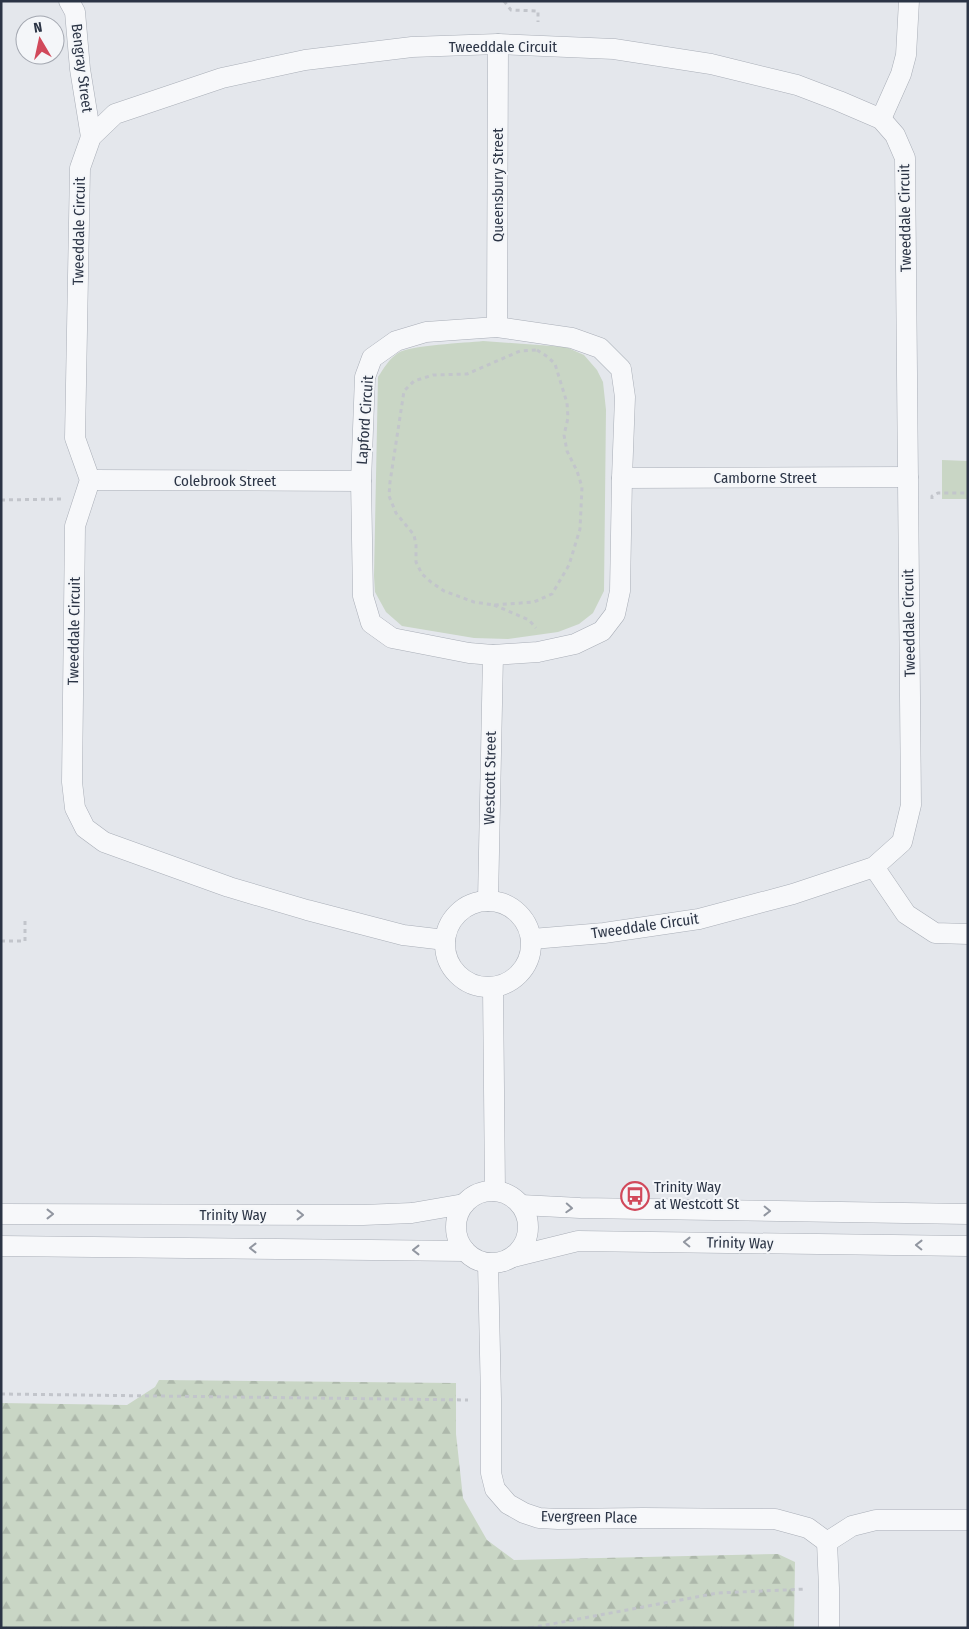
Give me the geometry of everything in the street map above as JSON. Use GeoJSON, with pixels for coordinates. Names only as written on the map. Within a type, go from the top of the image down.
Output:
{"type":"FeatureCollection","features":[{"type":"Feature","properties":{"kind":"street","name":"Bengray Street"},"geometry":{"type":"LineString","coordinates":[[69,1],[75,12],[80,69],[91,137]]}},
{"type":"Feature","properties":{"kind":"street"},"geometry":{"type":"LineString","coordinates":[[881,119],[901,74],[906,55],[909,1]]}},
{"type":"Feature","properties":{"kind":"street","name":"Tweeddale Circuit"},"geometry":{"type":"LineString","coordinates":[[445,940],[403,935],[228,887],[104,842],[85,828],[75,808],[72,782],[75,526],[90,480],[75,438],[80,168],[91,137],[116,114],[231,76],[305,60],[412,47],[498,44],[614,49],[711,64],[797,86],[839,100],[881,119],[895,135],[905,158],[911,805],[902,842],[874,867],[793,894],[699,919],[604,933],[532,939]]}},
{"type":"Feature","properties":{"kind":"street","name":"Queensbury Street"},"geometry":{"type":"LineString","coordinates":[[497,327],[498,44]]}},
{"type":"Feature","properties":{"kind":"street","name":"Lapford Circuit"},"geometry":{"type":"LineString","coordinates":[[497,327],[572,338],[600,348],[621,368],[626,397],[620,591],[616,614],[602,631],[575,644],[538,652],[493,655],[469,653],[392,638],[371,624],[363,596],[361,481],[365,377],[372,358],[396,341],[426,332],[497,327]]}},
{"type":"Feature","properties":{"kind":"street","name":"Camborne Street"},"geometry":{"type":"LineString","coordinates":[[622,478],[908,477]]}},
{"type":"Feature","properties":{"kind":"street","name":"Colebrook Street"},"geometry":{"type":"LineString","coordinates":[[90,480],[361,481]]}},
{"type":"Feature","properties":{"kind":"street","name":"Westcott Street"},"geometry":{"type":"LineString","coordinates":[[488,901],[493,655]]}},
{"type":"Feature","properties":{"kind":"street"},"geometry":{"type":"LineString","coordinates":[[874,867],[906,914],[935,933],[968,934]]}},
{"type":"Feature","properties":{"kind":"street"},"geometry":{"type":"LineString","coordinates":[[488,901],[512,908],[522,916],[532,939],[531,953],[522,971],[507,984],[493,987],[480,987],[458,975],[450,965],[446,953],[445,940],[448,928],[459,913],[475,903],[488,901]]}},
{"type":"Feature","properties":{"kind":"street"},"geometry":{"type":"LineString","coordinates":[[493,987],[496,1191],[505,1193],[521,1205],[526,1215],[528,1226],[527,1238],[522,1248],[513,1257]]}},
{"type":"Feature","properties":{"kind":"street","name":"Trinity Way"},"geometry":{"type":"LineString","coordinates":[[1,1214],[363,1215],[412,1213],[464,1204],[484,1192],[496,1191]]}},
{"type":"Feature","properties":{"kind":"street"},"geometry":{"type":"LineString","coordinates":[[464,1204],[456,1223],[456,1233],[460,1243],[472,1257],[488,1263]]}},
{"type":"Feature","properties":{"kind":"street"},"geometry":{"type":"LineString","coordinates":[[521,1205],[590,1208],[968,1214]]}},
{"type":"Feature","properties":{"kind":"street","name":"Trinity Way"},"geometry":{"type":"LineString","coordinates":[[488,1263],[506,1261],[513,1257],[578,1241],[968,1246]]}},
{"type":"Feature","properties":{"kind":"street"},"geometry":{"type":"LineString","coordinates":[[1,1246],[465,1251]]}},
{"type":"Feature","properties":{"kind":"street","name":"Evergreen Place"},"geometry":{"type":"LineString","coordinates":[[488,1263],[491,1473],[495,1489],[508,1504],[524,1513],[539,1518],[558,1520],[643,1518],[775,1520],[808,1528],[827,1542]]}},
{"type":"Feature","properties":{"kind":"street"},"geometry":{"type":"LineString","coordinates":[[829,1628],[827,1542],[852,1526],[876,1520],[968,1520]]}},
{"type":"Feature","properties":{"kind":"path"},"geometry":{"type":"LineString","coordinates":[[504,1],[511,10],[538,11],[538,46]]}},
{"type":"Feature","properties":{"kind":"path"},"geometry":{"type":"LineString","coordinates":[[494,605],[534,602],[552,594],[569,565],[580,529],[582,487],[577,471],[567,451],[564,435],[568,418],[566,403],[555,364],[537,350],[520,351],[467,374],[434,375],[414,381],[404,391],[389,496],[396,513],[414,535],[416,562],[422,574],[444,591],[474,602],[494,605],[529,620],[536,627],[538,652]]}},
{"type":"Feature","properties":{"kind":"path"},"geometry":{"type":"LineString","coordinates":[[932,504],[932,496],[938,493],[968,493]]}},
{"type":"Feature","properties":{"kind":"path"},"geometry":{"type":"LineString","coordinates":[[1,500],[63,499],[64,518],[75,526]]}},
{"type":"Feature","properties":{"kind":"path"},"geometry":{"type":"LineString","coordinates":[[1,941],[25,941],[26,918]]}},
{"type":"Feature","properties":{"kind":"path"},"geometry":{"type":"LineString","coordinates":[[1,1394],[491,1399]]}},
{"type":"Feature","properties":{"kind":"path"},"geometry":{"type":"LineString","coordinates":[[530,1628],[718,1593],[829,1588]]}},
{"type":"Feature","properties":{"kind":"green space"},"geometry":{"type":"Polygon","coordinates":[[[483,341],[566,347],[584,355],[597,370],[603,382],[606,410],[604,591],[593,613],[579,624],[558,632],[508,639],[474,638],[402,626],[386,612],[375,592],[378,377],[392,358],[405,350],[426,346],[483,341]]]}},
{"type":"Feature","properties":{"kind":"green space"},"geometry":{"type":"Polygon","coordinates":[[[942,460],[968,461],[968,499],[942,499],[942,460]]]}},
{"type":"Feature","properties":{"kind":"green space"},"geometry":{"type":"Polygon","coordinates":[[[159,1380],[456,1383],[456,1434],[463,1498],[487,1540],[514,1560],[778,1554],[795,1562],[794,1628],[1,1628],[1,1403],[127,1405],[155,1387],[159,1380]]]}},
{"type":"Feature","properties":{"kind":"place","name":"Trinity Way at Westcott St"},"geometry":{"type":"Point","coordinates":[635,1196]}}]}
